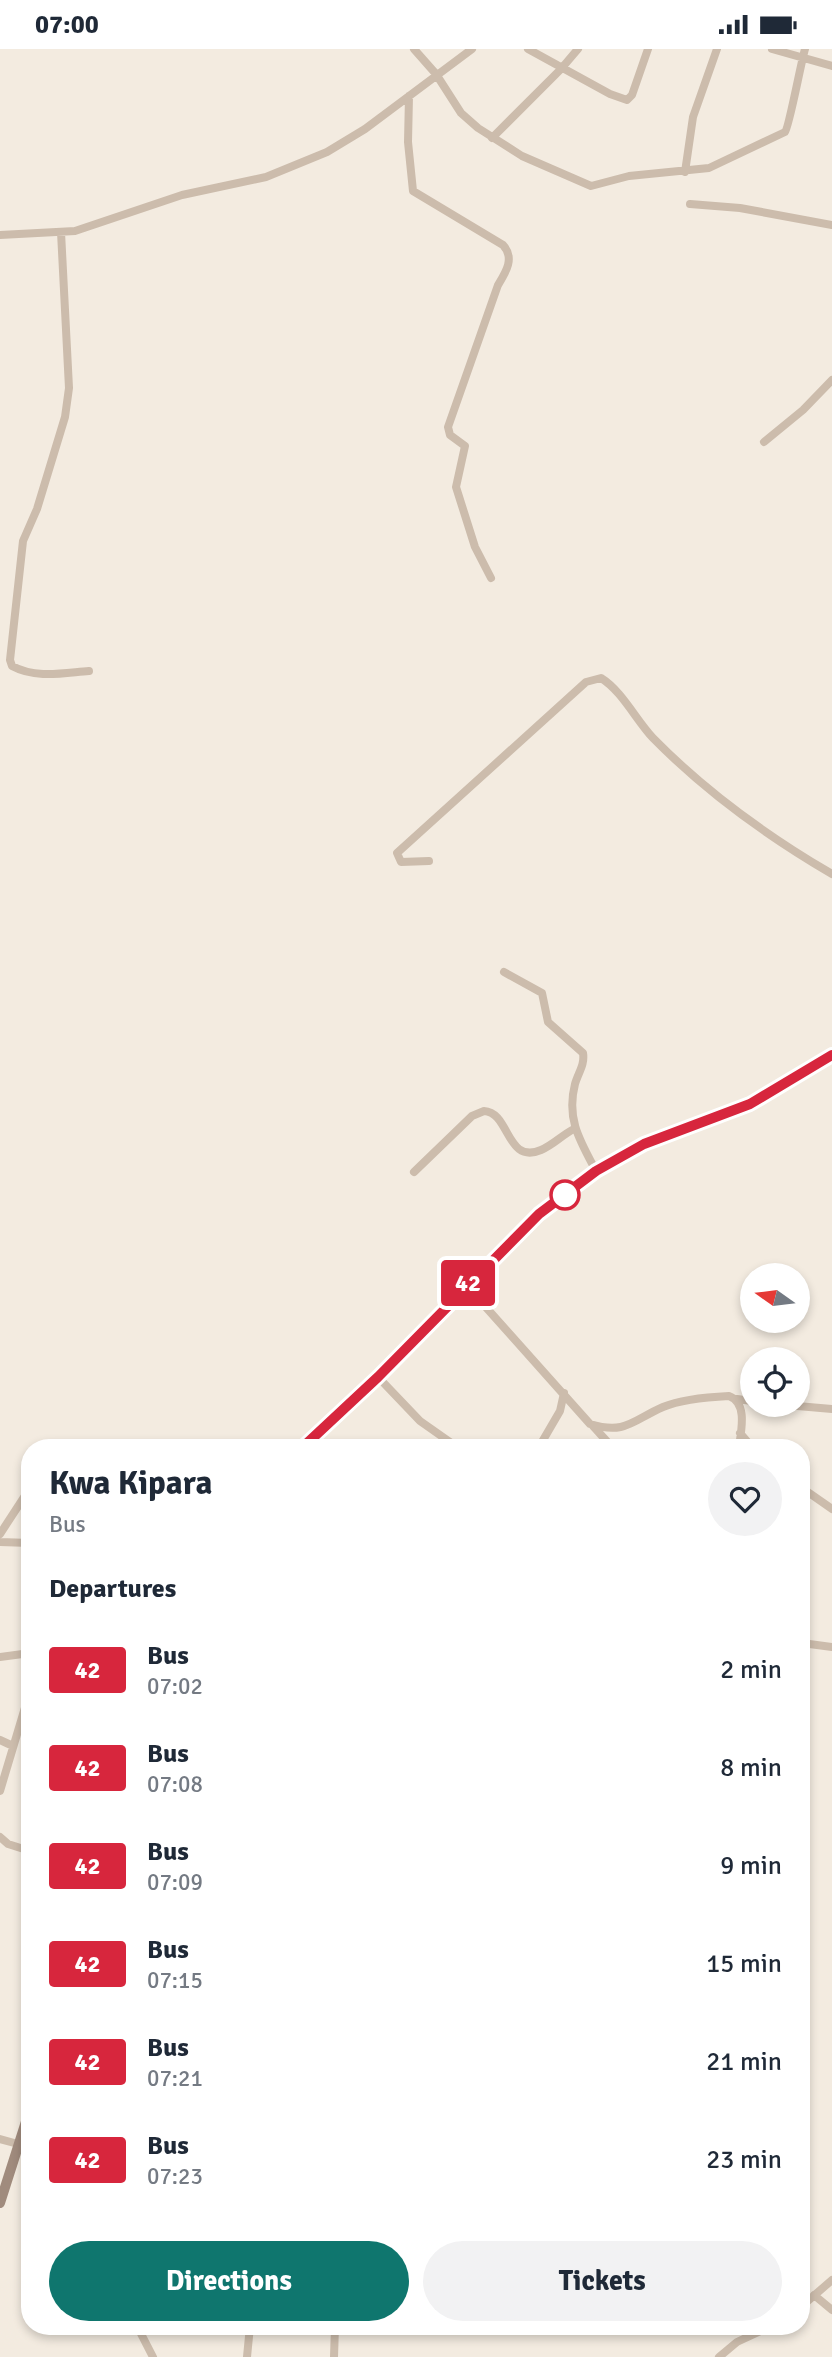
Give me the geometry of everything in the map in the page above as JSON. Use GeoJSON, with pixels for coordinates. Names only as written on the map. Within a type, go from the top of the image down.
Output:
{"type":"FeatureCollection","features":[{"type":"Feature","properties":{"kind":"main road"},"geometry":{"type":"LineString","coordinates":[[312,1439],[378,1377],[539,1214],[596,1171],[644,1144],[750,1104],[832,1055]]}},
{"type":"Feature","properties":{"kind":"main road"},"geometry":{"type":"LineString","coordinates":[[0,2203],[21,2136]]}},
{"type":"Feature","properties":{"kind":"street"},"geometry":{"type":"LineString","coordinates":[[414,49],[436,74],[461,113],[492,138],[554,172],[591,186],[629,176],[709,169],[789,128],[793,91],[804,54]]}},
{"type":"Feature","properties":{"kind":"street"},"geometry":{"type":"LineString","coordinates":[[0,235],[75,231],[182,195],[234,186],[276,173],[327,152],[410,96],[472,49]]}},
{"type":"Feature","properties":{"kind":"street"},"geometry":{"type":"LineString","coordinates":[[528,49],[561,69],[627,100],[632,95],[648,49]]}},
{"type":"Feature","properties":{"kind":"street"},"geometry":{"type":"LineString","coordinates":[[492,138],[578,49]]}},
{"type":"Feature","properties":{"kind":"street"},"geometry":{"type":"LineString","coordinates":[[685,172],[692,117],[717,49]]}},
{"type":"Feature","properties":{"kind":"street"},"geometry":{"type":"LineString","coordinates":[[772,49],[804,54],[832,66]]}},
{"type":"Feature","properties":{"kind":"street"},"geometry":{"type":"LineString","coordinates":[[410,96],[408,142],[413,191],[503,245],[509,253],[508,269],[498,285],[447,427],[450,435],[465,446],[456,487],[475,547],[491,578]]}},
{"type":"Feature","properties":{"kind":"street"},"geometry":{"type":"LineString","coordinates":[[690,204],[740,208],[832,225]]}},
{"type":"Feature","properties":{"kind":"street"},"geometry":{"type":"LineString","coordinates":[[61,232],[69,388],[65,417],[37,509],[23,541],[10,660],[12,666],[20,671],[38,675],[89,671]]}},
{"type":"Feature","properties":{"kind":"street"},"geometry":{"type":"LineString","coordinates":[[764,442],[803,410],[832,380]]}},
{"type":"Feature","properties":{"kind":"street"},"geometry":{"type":"LineString","coordinates":[[429,861],[401,862],[397,853],[546,717],[586,683],[601,678],[652,737],[716,795],[797,854],[832,874]]}},
{"type":"Feature","properties":{"kind":"street"},"geometry":{"type":"LineString","coordinates":[[503,972],[542,993],[548,1022],[583,1053],[583,1065],[571,1103],[574,1129],[596,1171]]}},
{"type":"Feature","properties":{"kind":"street"},"geometry":{"type":"LineString","coordinates":[[414,1172],[466,1121],[484,1111],[496,1115],[518,1150],[525,1153],[539,1151],[574,1129]]}},
{"type":"Feature","properties":{"kind":"street"},"geometry":{"type":"LineString","coordinates":[[466,1285],[604,1439]]}},
{"type":"Feature","properties":{"kind":"street"},"geometry":{"type":"LineString","coordinates":[[378,1377],[420,1421],[446,1439]]}},
{"type":"Feature","properties":{"kind":"street"},"geometry":{"type":"LineString","coordinates":[[544,1439],[560,1411],[564,1393]]}},
{"type":"Feature","properties":{"kind":"street"},"geometry":{"type":"LineString","coordinates":[[590,1424],[607,1429],[620,1428],[679,1403],[720,1397],[740,1399]]}},
{"type":"Feature","properties":{"kind":"street"},"geometry":{"type":"LineString","coordinates":[[737,1399],[741,1406],[740,1439]]}},
{"type":"Feature","properties":{"kind":"street"},"geometry":{"type":"LineString","coordinates":[[810,1407],[832,1409]]}},
{"type":"Feature","properties":{"kind":"street"},"geometry":{"type":"LineString","coordinates":[[740,1433],[745,1439]]}},
{"type":"Feature","properties":{"kind":"street"},"geometry":{"type":"LineString","coordinates":[[810,1494],[832,1509]]}},
{"type":"Feature","properties":{"kind":"street"},"geometry":{"type":"LineString","coordinates":[[0,1534],[21,1502]]}},
{"type":"Feature","properties":{"kind":"street"},"geometry":{"type":"LineString","coordinates":[[0,1542],[21,1543]]}},
{"type":"Feature","properties":{"kind":"street"},"geometry":{"type":"LineString","coordinates":[[810,1644],[832,1647]]}},
{"type":"Feature","properties":{"kind":"street"},"geometry":{"type":"LineString","coordinates":[[0,1657],[21,1654]]}},
{"type":"Feature","properties":{"kind":"street"},"geometry":{"type":"LineString","coordinates":[[0,1791],[21,1720]]}},
{"type":"Feature","properties":{"kind":"street"},"geometry":{"type":"LineString","coordinates":[[0,1740],[13,1746]]}},
{"type":"Feature","properties":{"kind":"street"},"geometry":{"type":"LineString","coordinates":[[0,1837],[4,1845]]}},
{"type":"Feature","properties":{"kind":"street"},"geometry":{"type":"LineString","coordinates":[[0,2140],[18,2144]]}},
{"type":"Feature","properties":{"kind":"street"},"geometry":{"type":"LineString","coordinates":[[810,2299],[832,2280]]}},
{"type":"Feature","properties":{"kind":"street"},"geometry":{"type":"LineString","coordinates":[[814,2295],[832,2310]]}},
{"type":"Feature","properties":{"kind":"street"},"geometry":{"type":"LineString","coordinates":[[142,2335],[153,2357]]}},
{"type":"Feature","properties":{"kind":"street"},"geometry":{"type":"LineString","coordinates":[[247,2357],[249,2335]]}},
{"type":"Feature","properties":{"kind":"street"},"geometry":{"type":"LineString","coordinates":[[334,2357],[335,2335]]}},
{"type":"Feature","properties":{"kind":"street"},"geometry":{"type":"LineString","coordinates":[[719,2357],[737,2342],[752,2335]]}},
{"type":"Feature","properties":{"kind":"bus line","name":"42"},"geometry":{"type":"LineString","coordinates":[[310,1439],[378,1377],[539,1214],[596,1171],[644,1144],[750,1104],[802,1076],[832,1055]]}}]}
